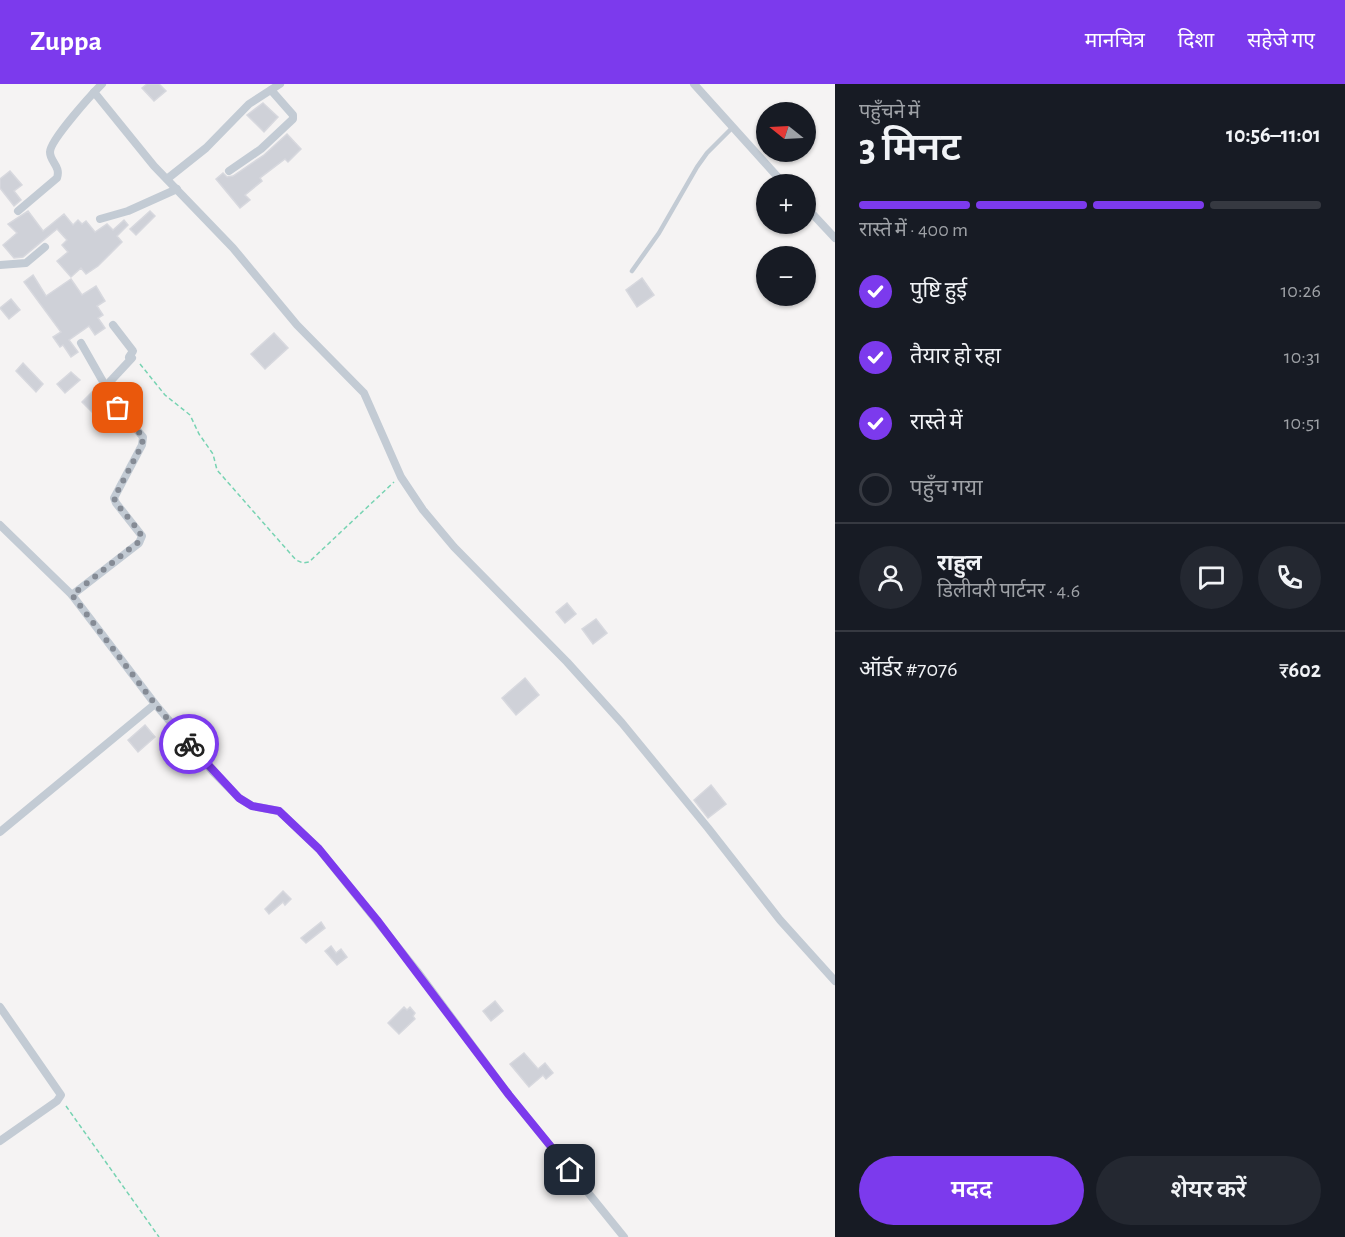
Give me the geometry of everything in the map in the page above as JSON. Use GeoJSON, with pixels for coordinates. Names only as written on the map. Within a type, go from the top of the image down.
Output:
{"type":"FeatureCollection","features":[{"type":"Feature","properties":{"kind":"street"},"geometry":{"type":"LineString","coordinates":[[18,212],[57,178],[58,169],[50,155],[51,147],[102,84]]}},
{"type":"Feature","properties":{"kind":"street"},"geometry":{"type":"LineString","coordinates":[[167,179],[206,148],[238,113],[280,84]]}},
{"type":"Feature","properties":{"kind":"street"},"geometry":{"type":"LineString","coordinates":[[694,84],[775,174]]}},
{"type":"Feature","properties":{"kind":"street"},"geometry":{"type":"LineString","coordinates":[[229,171],[261,149],[293,119],[293,116],[271,90]]}},
{"type":"Feature","properties":{"kind":"street"},"geometry":{"type":"LineString","coordinates":[[94,92],[154,166],[233,248],[297,325],[364,393],[401,477],[423,510],[454,547],[567,662],[622,723],[765,902],[835,981]]}},
{"type":"Feature","properties":{"kind":"street"},"geometry":{"type":"LineString","coordinates":[[100,219],[128,211],[177,189]]}},
{"type":"Feature","properties":{"kind":"street"},"geometry":{"type":"LineString","coordinates":[[816,218],[835,238]]}},
{"type":"Feature","properties":{"kind":"street"},"geometry":{"type":"LineString","coordinates":[[0,265],[26,264],[45,247]]}},
{"type":"Feature","properties":{"kind":"street"},"geometry":{"type":"LineString","coordinates":[[105,387],[132,358],[129,357],[133,351],[113,325]]}},
{"type":"Feature","properties":{"kind":"street"},"geometry":{"type":"LineString","coordinates":[[72,595],[139,543],[142,537],[114,498],[142,445],[143,437],[124,417],[81,343]]}},
{"type":"Feature","properties":{"kind":"street"},"geometry":{"type":"LineString","coordinates":[[0,525],[72,595],[155,704],[213,772],[239,798],[252,806],[279,811],[319,849],[404,954],[509,1095],[624,1237]]}},
{"type":"Feature","properties":{"kind":"street"},"geometry":{"type":"LineString","coordinates":[[0,832],[155,704]]}},
{"type":"Feature","properties":{"kind":"street"},"geometry":{"type":"LineString","coordinates":[[0,1007],[59,1091],[60,1098],[0,1141]]}},
{"type":"Feature","properties":{"kind":"lane"},"geometry":{"type":"LineString","coordinates":[[632,271],[659,233],[697,167],[707,153],[732,128]]}},
{"type":"Feature","properties":{"kind":"path"},"geometry":{"type":"LineString","coordinates":[[129,357],[144,367],[165,395],[190,415],[199,434],[213,454],[217,470],[296,560],[303,563],[309,562],[374,499],[401,477]]}},
{"type":"Feature","properties":{"kind":"path"},"geometry":{"type":"LineString","coordinates":[[60,1098],[159,1237]]}},
{"type":"Feature","properties":{"kind":"building"},"geometry":{"type":"Polygon","coordinates":[[[147,84],[159,84],[166,91],[154,101],[142,88],[147,84]]]}},
{"type":"Feature","properties":{"kind":"building"},"geometry":{"type":"Polygon","coordinates":[[[263,103],[278,117],[264,132],[247,115],[263,103]]]}},
{"type":"Feature","properties":{"kind":"building"},"geometry":{"type":"Polygon","coordinates":[[[287,134],[301,149],[288,162],[285,159],[260,178],[262,181],[245,195],[250,200],[240,208],[216,179],[223,173],[227,177],[233,176],[264,155],[287,134]]]}},
{"type":"Feature","properties":{"kind":"building"},"geometry":{"type":"Polygon","coordinates":[[[10,171],[22,185],[14,191],[21,200],[14,206],[0,188],[0,179],[10,171]]]}},
{"type":"Feature","properties":{"kind":"building"},"geometry":{"type":"Polygon","coordinates":[[[28,211],[43,231],[64,214],[73,225],[78,220],[82,224],[86,221],[95,232],[107,224],[113,230],[124,220],[128,225],[117,236],[122,242],[98,266],[86,274],[81,268],[71,277],[57,261],[68,252],[62,245],[67,240],[57,229],[23,257],[14,258],[3,245],[17,233],[8,224],[28,211]]]}},
{"type":"Feature","properties":{"kind":"building"},"geometry":{"type":"Polygon","coordinates":[[[150,211],[155,216],[136,235],[130,229],[150,211]]]}},
{"type":"Feature","properties":{"kind":"building"},"geometry":{"type":"Polygon","coordinates":[[[33,275],[46,296],[71,279],[82,295],[96,286],[105,301],[97,306],[103,315],[98,318],[105,328],[95,335],[89,326],[69,340],[78,352],[71,357],[63,345],[60,347],[53,337],[61,332],[24,282],[33,275]]]}},
{"type":"Feature","properties":{"kind":"building"},"geometry":{"type":"Polygon","coordinates":[[[642,278],[654,295],[637,307],[626,290],[642,278]]]}},
{"type":"Feature","properties":{"kind":"building"},"geometry":{"type":"Polygon","coordinates":[[[11,299],[20,310],[9,319],[0,308],[11,299]]]}},
{"type":"Feature","properties":{"kind":"building"},"geometry":{"type":"Polygon","coordinates":[[[274,333],[288,348],[265,369],[251,354],[274,333]]]}},
{"type":"Feature","properties":{"kind":"building"},"geometry":{"type":"Polygon","coordinates":[[[23,363],[43,384],[36,392],[16,371],[23,363]]]}},
{"type":"Feature","properties":{"kind":"building"},"geometry":{"type":"Polygon","coordinates":[[[71,372],[80,380],[65,393],[57,384],[71,372]]]}},
{"type":"Feature","properties":{"kind":"building"},"geometry":{"type":"Polygon","coordinates":[[[92,392],[102,402],[92,412],[82,402],[92,392]]]}},
{"type":"Feature","properties":{"kind":"building"},"geometry":{"type":"Polygon","coordinates":[[[567,603],[576,614],[565,623],[556,612],[567,603]]]}},
{"type":"Feature","properties":{"kind":"building"},"geometry":{"type":"Polygon","coordinates":[[[596,619],[607,633],[593,644],[582,629],[596,619]]]}},
{"type":"Feature","properties":{"kind":"building"},"geometry":{"type":"Polygon","coordinates":[[[525,678],[539,695],[516,715],[502,698],[525,678]]]}},
{"type":"Feature","properties":{"kind":"building"},"geometry":{"type":"Polygon","coordinates":[[[145,725],[155,737],[138,752],[128,740],[145,725]]]}},
{"type":"Feature","properties":{"kind":"building"},"geometry":{"type":"Polygon","coordinates":[[[711,785],[726,804],[708,818],[694,800],[711,785]]]}},
{"type":"Feature","properties":{"kind":"building"},"geometry":{"type":"Polygon","coordinates":[[[283,891],[291,899],[285,905],[283,902],[269,914],[265,909],[283,891]]]}},
{"type":"Feature","properties":{"kind":"building"},"geometry":{"type":"Polygon","coordinates":[[[321,922],[325,928],[306,943],[301,938],[321,922]]]}},
{"type":"Feature","properties":{"kind":"building"},"geometry":{"type":"Polygon","coordinates":[[[331,946],[336,953],[341,949],[347,957],[337,965],[325,951],[331,946]]]}},
{"type":"Feature","properties":{"kind":"building"},"geometry":{"type":"Polygon","coordinates":[[[495,1001],[503,1011],[491,1021],[483,1011],[495,1001]]]}},
{"type":"Feature","properties":{"kind":"building"},"geometry":{"type":"Polygon","coordinates":[[[404,1007],[407,1010],[410,1007],[415,1013],[413,1016],[415,1019],[399,1034],[388,1023],[404,1007]]]}},
{"type":"Feature","properties":{"kind":"building"},"geometry":{"type":"Polygon","coordinates":[[[524,1053],[538,1069],[545,1063],[553,1073],[546,1079],[543,1075],[529,1087],[510,1064],[524,1053]]]}},
{"type":"Feature","properties":{"kind":"way so far"},"geometry":{"type":"LineString","coordinates":[[118,408],[144,440],[114,498],[142,537],[139,543],[72,595],[155,704],[189,744]]}},
{"type":"Feature","properties":{"kind":"route"},"geometry":{"type":"LineString","coordinates":[[189,744],[213,772],[246,804],[279,811],[287,816],[319,849],[417,971],[509,1095],[570,1170]]}}]}
